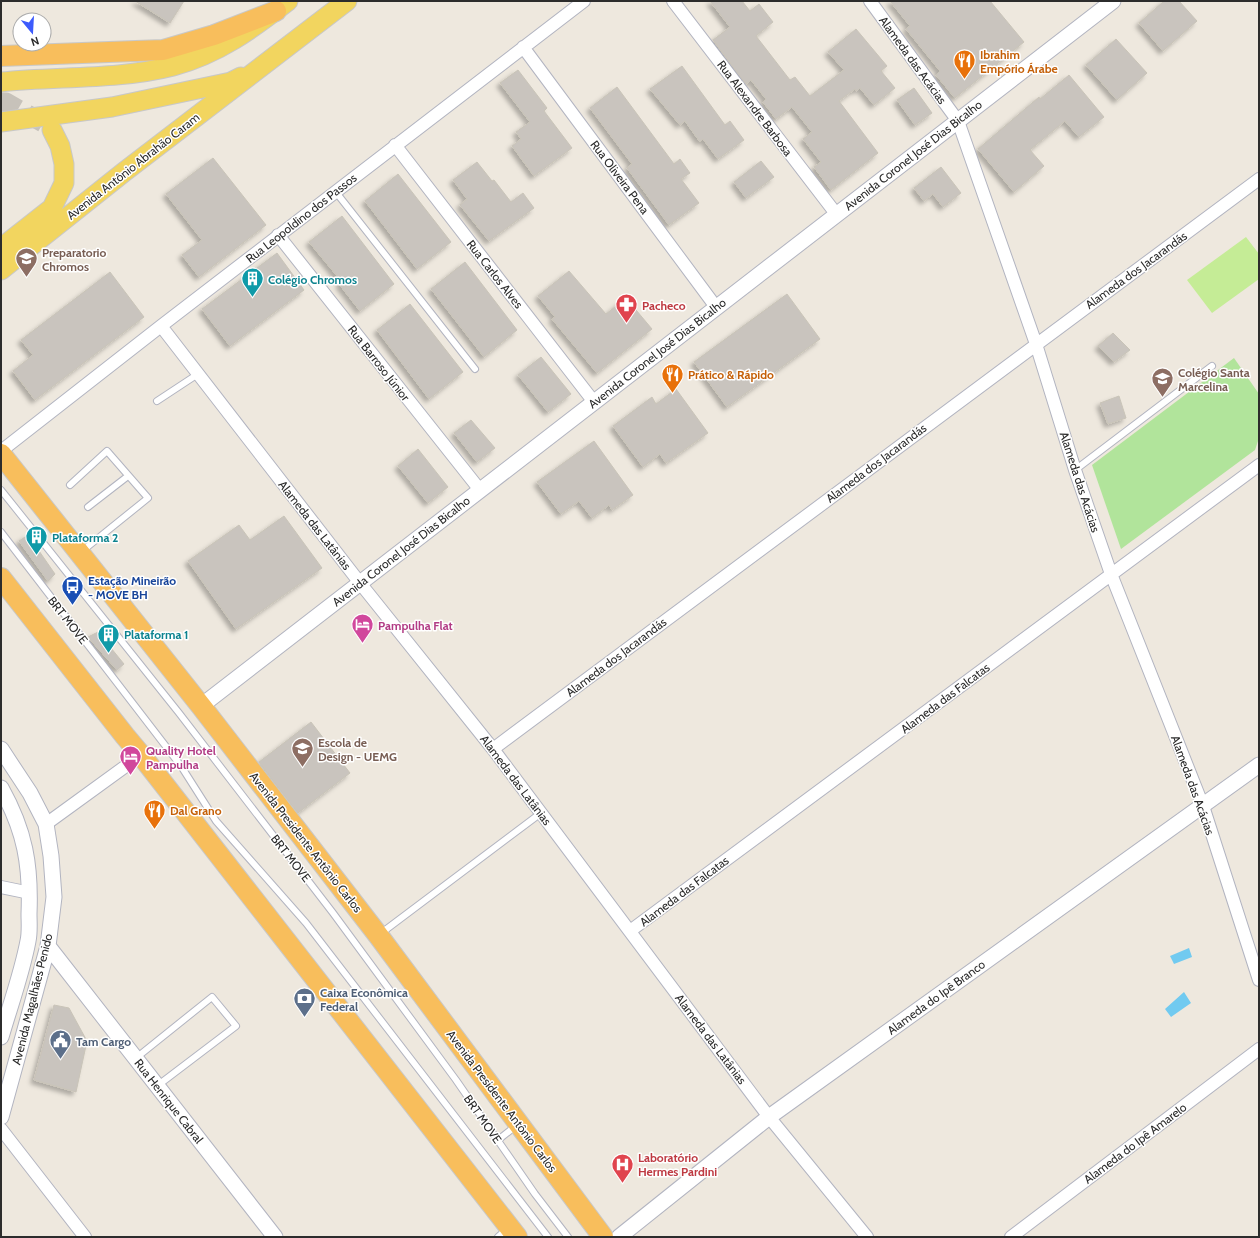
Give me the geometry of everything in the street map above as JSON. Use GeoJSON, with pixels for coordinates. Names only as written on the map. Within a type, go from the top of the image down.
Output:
{"type":"FeatureCollection","features":[{"type":"Feature","properties":{"kind":"highway"},"geometry":{"type":"LineString","coordinates":[[1,56],[163,50],[214,35],[282,6]]}},
{"type":"Feature","properties":{"kind":"highway","name":"Avenida Presidente Antônio Carlos"},"geometry":{"type":"LineString","coordinates":[[1,452],[79,553],[201,706],[378,935],[603,1237]]}},
{"type":"Feature","properties":{"kind":"highway"},"geometry":{"type":"LineString","coordinates":[[1,578],[125,736],[141,754],[508,1234]]}},
{"type":"Feature","properties":{"kind":"main road","name":"Avenida Antônio Abrahão Caram"},"geometry":{"type":"LineString","coordinates":[[1,270],[118,177],[347,1]]}},
{"type":"Feature","properties":{"kind":"main road"},"geometry":{"type":"LineString","coordinates":[[1,82],[111,75],[173,66],[212,51],[240,37],[282,6]]}},
{"type":"Feature","properties":{"kind":"main road","name":"Avenida Antônio Abrahão Caram"},"geometry":{"type":"LineString","coordinates":[[1,122],[112,107],[231,82],[266,63]]}},
{"type":"Feature","properties":{"kind":"main road"},"geometry":{"type":"LineString","coordinates":[[1,248],[52,208],[64,182],[64,164],[60,146],[52,130]]}},
{"type":"Feature","properties":{"kind":"street","name":"Rua Leopoldino dos Passos"},"geometry":{"type":"LineString","coordinates":[[1,452],[278,235],[584,1]]}},
{"type":"Feature","properties":{"kind":"street","name":"Rua Alexandre Barbosa"},"geometry":{"type":"LineString","coordinates":[[673,1],[837,214]]}},
{"type":"Feature","properties":{"kind":"street","name":"Alameda das Acácias"},"geometry":{"type":"LineString","coordinates":[[870,1],[958,121],[1036,344],[1075,470],[1111,574],[1203,806],[1259,980]]}},
{"type":"Feature","properties":{"kind":"street","name":"Avenida Coronel José Dias Bicalho"},"geometry":{"type":"LineString","coordinates":[[201,706],[1113,1]]}},
{"type":"Feature","properties":{"kind":"street","name":"Rua Oliveira Pena"},"geometry":{"type":"LineString","coordinates":[[523,47],[716,307]]}},
{"type":"Feature","properties":{"kind":"street","name":"Rua Carlos Alves"},"geometry":{"type":"LineString","coordinates":[[395,145],[594,402]]}},
{"type":"Feature","properties":{"kind":"street","name":"Alameda dos Jacarandás"},"geometry":{"type":"LineString","coordinates":[[493,749],[1259,179]]}},
{"type":"Feature","properties":{"kind":"street","name":"Rua Barroso Júnior"},"geometry":{"type":"LineString","coordinates":[[278,235],[480,490]]}},
{"type":"Feature","properties":{"kind":"street","name":"Alameda das Latânias"},"geometry":{"type":"LineString","coordinates":[[161,326],[360,583],[493,749],[769,1117],[866,1237]]}},
{"type":"Feature","properties":{"kind":"street","name":"Alameda das Falcatas"},"geometry":{"type":"LineString","coordinates":[[630,931],[1259,465]]}},
{"type":"Feature","properties":{"kind":"street","name":"Avenida Magalhães Penido"},"geometry":{"type":"LineString","coordinates":[[1,749],[30,793],[46,824],[51,856],[54,897],[48,946],[1,1117]]}},
{"type":"Feature","properties":{"kind":"street"},"geometry":{"type":"LineString","coordinates":[[46,824],[141,754]]}},
{"type":"Feature","properties":{"kind":"street","name":"Alameda do Ipê Branco"},"geometry":{"type":"LineString","coordinates":[[619,1237],[769,1117],[1259,765]]}},
{"type":"Feature","properties":{"kind":"street","name":"Avenida Magalhães Penido"},"geometry":{"type":"LineString","coordinates":[[1,788],[14,812],[23,839],[29,870],[30,893],[28,940],[1,1038]]}},
{"type":"Feature","properties":{"kind":"street"},"geometry":{"type":"LineString","coordinates":[[1,887],[30,893]]}},
{"type":"Feature","properties":{"kind":"street","name":"Rua Henrique Cabral"},"geometry":{"type":"LineString","coordinates":[[48,946],[276,1237]]}},
{"type":"Feature","properties":{"kind":"street","name":"Alameda do Ipê Amarelo"},"geometry":{"type":"LineString","coordinates":[[1011,1237],[1259,1049]]}},
{"type":"Feature","properties":{"kind":"street"},"geometry":{"type":"LineString","coordinates":[[1,1129],[85,1237]]}},
{"type":"Feature","properties":{"kind":"lane"},"geometry":{"type":"LineString","coordinates":[[335,191],[474,369]]}},
{"type":"Feature","properties":{"kind":"lane"},"geometry":{"type":"LineString","coordinates":[[1075,470],[1212,366]]}},
{"type":"Feature","properties":{"kind":"lane"},"geometry":{"type":"LineString","coordinates":[[157,401],[198,374]]}},
{"type":"Feature","properties":{"kind":"lane"},"geometry":{"type":"LineString","coordinates":[[70,485],[107,452],[148,498],[79,553]]}},
{"type":"Feature","properties":{"kind":"lane"},"geometry":{"type":"LineString","coordinates":[[88,507],[128,476]]}},
{"type":"Feature","properties":{"kind":"lane","name":"BRT MOVE"},"geometry":{"type":"LineString","coordinates":[[1,490],[179,712],[333,913],[456,1080],[568,1237]]}},
{"type":"Feature","properties":{"kind":"lane","name":"BRT MOVE"},"geometry":{"type":"LineString","coordinates":[[1,532],[181,766],[216,821],[306,923],[548,1237]]}},
{"type":"Feature","properties":{"kind":"lane"},"geometry":{"type":"LineString","coordinates":[[378,935],[541,813]]}},
{"type":"Feature","properties":{"kind":"lane"},"geometry":{"type":"LineString","coordinates":[[136,1058],[212,997],[236,1026],[158,1086]]}},
{"type":"Feature","properties":{"kind":"lane"},"geometry":{"type":"LineString","coordinates":[[498,1140],[519,1124]]}},
{"type":"Feature","properties":{"kind":"green space"},"geometry":{"type":"Polygon","coordinates":[[[1246,237],[1259,254],[1259,279],[1212,313],[1187,280],[1246,237]]]}},
{"type":"Feature","properties":{"kind":"green space"},"geometry":{"type":"Polygon","coordinates":[[[1234,358],[1259,394],[1259,438],[1255,450],[1121,549],[1092,465],[1234,358]]]}},
{"type":"Feature","properties":{"kind":"water"},"geometry":{"type":"Polygon","coordinates":[[[1189,948],[1192,957],[1174,964],[1170,956],[1189,948]]]}},
{"type":"Feature","properties":{"kind":"water"},"geometry":{"type":"Polygon","coordinates":[[[1184,992],[1191,1003],[1171,1017],[1165,1009],[1184,992]]]}},
{"type":"Feature","properties":{"kind":"building"},"geometry":{"type":"Polygon","coordinates":[[[135,1],[184,1],[170,23],[135,1]]]}},
{"type":"Feature","properties":{"kind":"building"},"geometry":{"type":"Polygon","coordinates":[[[710,1],[742,1],[750,11],[759,4],[773,22],[756,36],[790,80],[795,77],[810,96],[844,70],[828,52],[856,29],[887,66],[881,71],[895,88],[874,105],[860,88],[856,91],[855,89],[839,101],[878,153],[831,190],[814,167],[821,162],[803,139],[812,132],[792,107],[776,119],[763,102],[766,99],[751,80],[746,84],[713,40],[730,27],[710,1]]]}},
{"type":"Feature","properties":{"kind":"building"},"geometry":{"type":"Polygon","coordinates":[[[890,1],[990,1],[1024,42],[955,98],[936,75],[940,71],[906,29],[910,26],[890,1]]]}},
{"type":"Feature","properties":{"kind":"building"},"geometry":{"type":"Polygon","coordinates":[[[1164,1],[1179,1],[1197,21],[1163,51],[1139,23],[1164,1]]]}},
{"type":"Feature","properties":{"kind":"building"},"geometry":{"type":"Polygon","coordinates":[[[1116,39],[1147,73],[1117,100],[1086,65],[1116,39]]]}},
{"type":"Feature","properties":{"kind":"building"},"geometry":{"type":"Polygon","coordinates":[[[682,66],[725,125],[730,121],[744,140],[718,159],[703,139],[700,142],[685,121],[680,125],[650,89],[682,66]]]}},
{"type":"Feature","properties":{"kind":"building"},"geometry":{"type":"Polygon","coordinates":[[[518,70],[547,108],[544,111],[572,148],[534,176],[512,146],[521,139],[516,132],[530,122],[500,83],[518,70]]]}},
{"type":"Feature","properties":{"kind":"building"},"geometry":{"type":"Polygon","coordinates":[[[1069,75],[1104,117],[1079,137],[1065,121],[1030,150],[1044,166],[1014,192],[978,149],[1039,97],[1040,99],[1069,75]]]}},
{"type":"Feature","properties":{"kind":"building"},"geometry":{"type":"Polygon","coordinates":[[[617,87],[674,164],[680,159],[690,173],[681,179],[699,203],[669,225],[627,168],[632,164],[590,108],[617,87]]]}},
{"type":"Feature","properties":{"kind":"building"},"geometry":{"type":"Polygon","coordinates":[[[914,88],[932,113],[915,125],[897,100],[914,88]]]}},
{"type":"Feature","properties":{"kind":"building"},"geometry":{"type":"Polygon","coordinates":[[[213,158],[266,225],[199,277],[182,255],[202,240],[166,194],[213,158]]]}},
{"type":"Feature","properties":{"kind":"building"},"geometry":{"type":"Polygon","coordinates":[[[761,161],[774,177],[746,198],[734,182],[761,161]]]}},
{"type":"Feature","properties":{"kind":"building"},"geometry":{"type":"Polygon","coordinates":[[[477,162],[492,181],[494,180],[511,202],[523,193],[534,208],[489,241],[460,205],[467,199],[453,180],[477,162]]]}},
{"type":"Feature","properties":{"kind":"building"},"geometry":{"type":"Polygon","coordinates":[[[941,167],[961,193],[943,207],[933,194],[924,201],[914,188],[941,167]]]}},
{"type":"Feature","properties":{"kind":"building"},"geometry":{"type":"Polygon","coordinates":[[[398,174],[451,242],[417,269],[365,201],[398,174]]]}},
{"type":"Feature","properties":{"kind":"building"},"geometry":{"type":"Polygon","coordinates":[[[342,216],[394,284],[360,311],[339,284],[342,282],[309,242],[342,216]]]}},
{"type":"Feature","properties":{"kind":"building","name":"Colégio Chromos"},"geometry":{"type":"Polygon","coordinates":[[[277,253],[304,290],[230,346],[202,309],[277,253]]]}},
{"type":"Feature","properties":{"kind":"building"},"geometry":{"type":"Polygon","coordinates":[[[465,262],[517,330],[484,357],[431,289],[465,262]]]}},
{"type":"Feature","properties":{"kind":"building"},"geometry":{"type":"Polygon","coordinates":[[[569,271],[606,314],[626,298],[652,329],[597,373],[552,319],[555,317],[538,296],[569,271]]]}},
{"type":"Feature","properties":{"kind":"building"},"geometry":{"type":"Polygon","coordinates":[[[110,272],[144,317],[35,400],[13,371],[33,355],[21,340],[110,272]]]}},
{"type":"Feature","properties":{"kind":"building"},"geometry":{"type":"Polygon","coordinates":[[[787,294],[820,339],[727,407],[694,362],[787,294]]]}},
{"type":"Feature","properties":{"kind":"building"},"geometry":{"type":"Polygon","coordinates":[[[410,304],[463,372],[429,399],[377,330],[410,304]]]}},
{"type":"Feature","properties":{"kind":"building"},"geometry":{"type":"Polygon","coordinates":[[[1113,333],[1130,350],[1114,362],[1098,346],[1113,333]]]}},
{"type":"Feature","properties":{"kind":"building"},"geometry":{"type":"Polygon","coordinates":[[[541,357],[571,394],[548,412],[518,375],[541,357]]]}},
{"type":"Feature","properties":{"kind":"building"},"geometry":{"type":"Polygon","coordinates":[[[676,389],[708,433],[666,463],[660,454],[643,467],[613,426],[652,397],[656,404],[676,389]]]}},
{"type":"Feature","properties":{"kind":"building"},"geometry":{"type":"Polygon","coordinates":[[[1119,396],[1126,418],[1108,424],[1100,403],[1119,396]]]}},
{"type":"Feature","properties":{"kind":"building"},"geometry":{"type":"Polygon","coordinates":[[[471,420],[495,448],[477,462],[454,433],[471,420]]]}},
{"type":"Feature","properties":{"kind":"building"},"geometry":{"type":"Polygon","coordinates":[[[594,441],[633,495],[612,510],[609,505],[592,518],[579,501],[561,514],[537,482],[594,441]]]}},
{"type":"Feature","properties":{"kind":"building"},"geometry":{"type":"Polygon","coordinates":[[[418,449],[448,487],[428,503],[398,466],[418,449]]]}},
{"type":"Feature","properties":{"kind":"building"},"geometry":{"type":"Polygon","coordinates":[[[284,516],[322,568],[236,629],[188,561],[239,525],[250,540],[284,516]]]}},
{"type":"Feature","properties":{"kind":"building","name":"Plataforma 2"},"geometry":{"type":"Polygon","coordinates":[[[28,535],[55,574],[48,581],[19,541],[28,535]]]}},
{"type":"Feature","properties":{"kind":"building","name":"Plataforma 1"},"geometry":{"type":"Polygon","coordinates":[[[98,632],[124,664],[117,670],[88,637],[98,632]]]}},
{"type":"Feature","properties":{"kind":"building","name":"Escola de Design - UEMG"},"geometry":{"type":"Polygon","coordinates":[[[311,722],[350,773],[298,813],[259,762],[311,722]]]}},
{"type":"Feature","properties":{"kind":"building","name":"Tam Cargo"},"geometry":{"type":"Polygon","coordinates":[[[54,1005],[69,1008],[87,1041],[76,1092],[34,1080],[54,1005]]]}},
{"type":"Feature","properties":{"kind":"tunnel"},"geometry":{"type":"LineString","coordinates":[[1,102],[6,102],[43,123]]}},
{"type":"Feature","properties":{"kind":"place","name":"Ibrahim Empório Árabe"},"geometry":{"type":"Point","coordinates":[964,80]}},
{"type":"Feature","properties":{"kind":"place","name":"Preparatorio Chromos"},"geometry":{"type":"Point","coordinates":[27,278]}},
{"type":"Feature","properties":{"kind":"place","name":"Colégio Chromos"},"geometry":{"type":"Point","coordinates":[253,298]}},
{"type":"Feature","properties":{"kind":"place","name":"Pacheco"},"geometry":{"type":"Point","coordinates":[627,324]}},
{"type":"Feature","properties":{"kind":"place","name":"Prático & Rápido"},"geometry":{"type":"Point","coordinates":[673,394]}},
{"type":"Feature","properties":{"kind":"place","name":"Colégio Santa Marcelina"},"geometry":{"type":"Point","coordinates":[1162,398]}},
{"type":"Feature","properties":{"kind":"place","name":"Plataforma 2"},"geometry":{"type":"Point","coordinates":[37,556]}},
{"type":"Feature","properties":{"kind":"place","name":"Estação Mineirão - MOVE BH"},"geometry":{"type":"Point","coordinates":[73,606]}},
{"type":"Feature","properties":{"kind":"place","name":"Pampulha Flat"},"geometry":{"type":"Point","coordinates":[362,644]}},
{"type":"Feature","properties":{"kind":"place","name":"Plataforma 1"},"geometry":{"type":"Point","coordinates":[109,654]}},
{"type":"Feature","properties":{"kind":"place","name":"Escola de Design - UEMG"},"geometry":{"type":"Point","coordinates":[303,768]}},
{"type":"Feature","properties":{"kind":"place","name":"Quality Hotel Pampulha"},"geometry":{"type":"Point","coordinates":[130,776]}},
{"type":"Feature","properties":{"kind":"place","name":"Dal Grano"},"geometry":{"type":"Point","coordinates":[155,830]}},
{"type":"Feature","properties":{"kind":"place","name":"Caixa Econômica Federal"},"geometry":{"type":"Point","coordinates":[304,1018]}},
{"type":"Feature","properties":{"kind":"place","name":"Tam Cargo"},"geometry":{"type":"Point","coordinates":[61,1060]}},
{"type":"Feature","properties":{"kind":"place","name":"Laboratório Hermes Pardini"},"geometry":{"type":"Point","coordinates":[622,1184]}}]}
